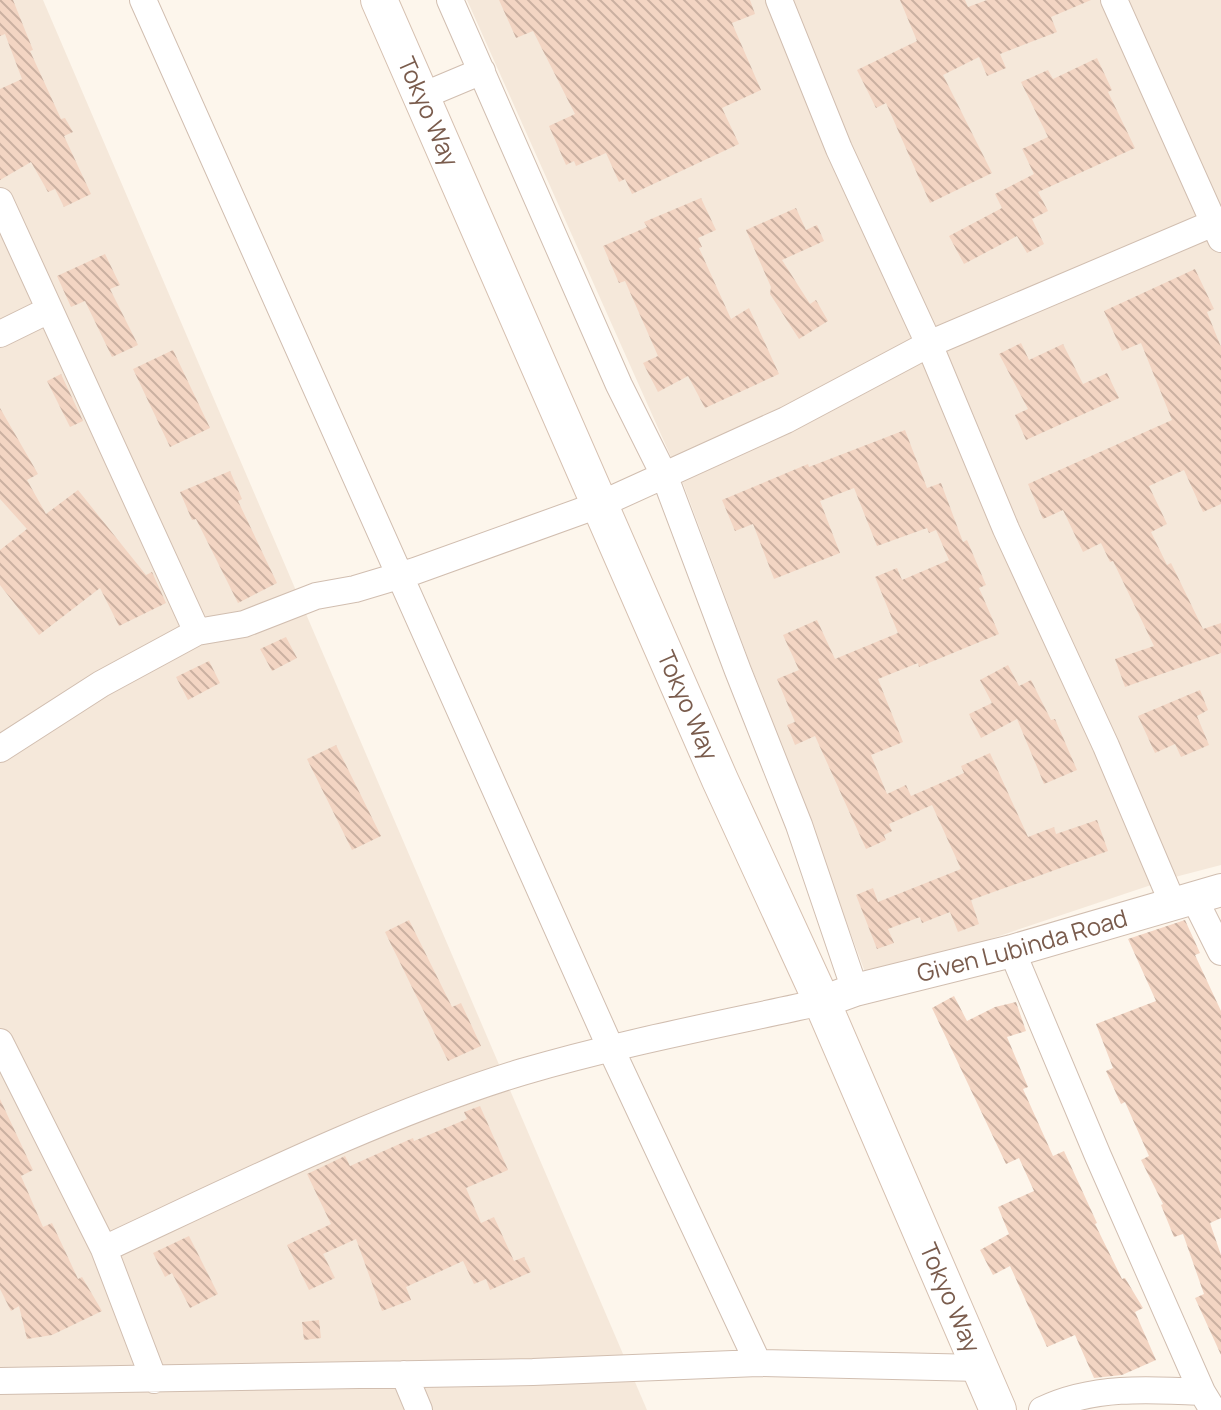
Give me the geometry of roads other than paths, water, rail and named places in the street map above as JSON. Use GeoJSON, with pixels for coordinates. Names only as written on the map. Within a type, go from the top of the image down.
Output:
{"type":"FeatureCollection","features":[{"type":"Feature","properties":{"kind":"main road","name":"Tokyo Way"},"geometry":{"type":"LineString","coordinates":[[379,0],[720,780],[839,996],[998,1410]]}},
{"type":"Feature","properties":{"kind":"street"},"geometry":{"type":"LineString","coordinates":[[143,0],[611,1049],[758,1363]]}},
{"type":"Feature","properties":{"kind":"street"},"geometry":{"type":"LineString","coordinates":[[104,1249],[421,1109],[521,1073],[839,996],[799,825],[665,477],[619,385],[450,0]]}},
{"type":"Feature","properties":{"kind":"street"},"geometry":{"type":"LineString","coordinates":[[779,0],[839,149],[929,344],[1006,529],[1106,746],[1196,897],[1221,952]]}},
{"type":"Feature","properties":{"kind":"street"},"geometry":{"type":"LineString","coordinates":[[0,749],[101,684],[197,632],[244,624],[316,596],[401,576],[601,504],[786,420],[929,344],[1219,227],[1114,0]]}},
{"type":"Feature","properties":{"kind":"street"},"geometry":{"type":"LineString","coordinates":[[420,97],[482,71]]}},
{"type":"Feature","properties":{"kind":"street"},"geometry":{"type":"LineString","coordinates":[[0,201],[197,632]]}},
{"type":"Feature","properties":{"kind":"street"},"geometry":{"type":"LineString","coordinates":[[0,334],[49,310]]}},
{"type":"Feature","properties":{"kind":"street","name":"Given Lubinda Road"},"geometry":{"type":"LineString","coordinates":[[839,996],[1012,951],[1196,897]]}},
{"type":"Feature","properties":{"kind":"street"},"geometry":{"type":"LineString","coordinates":[[1012,951],[1098,1156],[1208,1401]]}},
{"type":"Feature","properties":{"kind":"street"},"geometry":{"type":"LineString","coordinates":[[0,1042],[9,1082],[104,1249],[154,1380]]}},
{"type":"Feature","properties":{"kind":"street"},"geometry":{"type":"LineString","coordinates":[[0,1381],[154,1380],[758,1363],[980,1368]]}},
{"type":"Feature","properties":{"kind":"street"},"geometry":{"type":"LineString","coordinates":[[404,1374],[419,1410]]}},
{"type":"Feature","properties":{"kind":"street"},"geometry":{"type":"LineString","coordinates":[[1042,1410],[1061,1401],[1147,1388],[1208,1401]]}}]}
